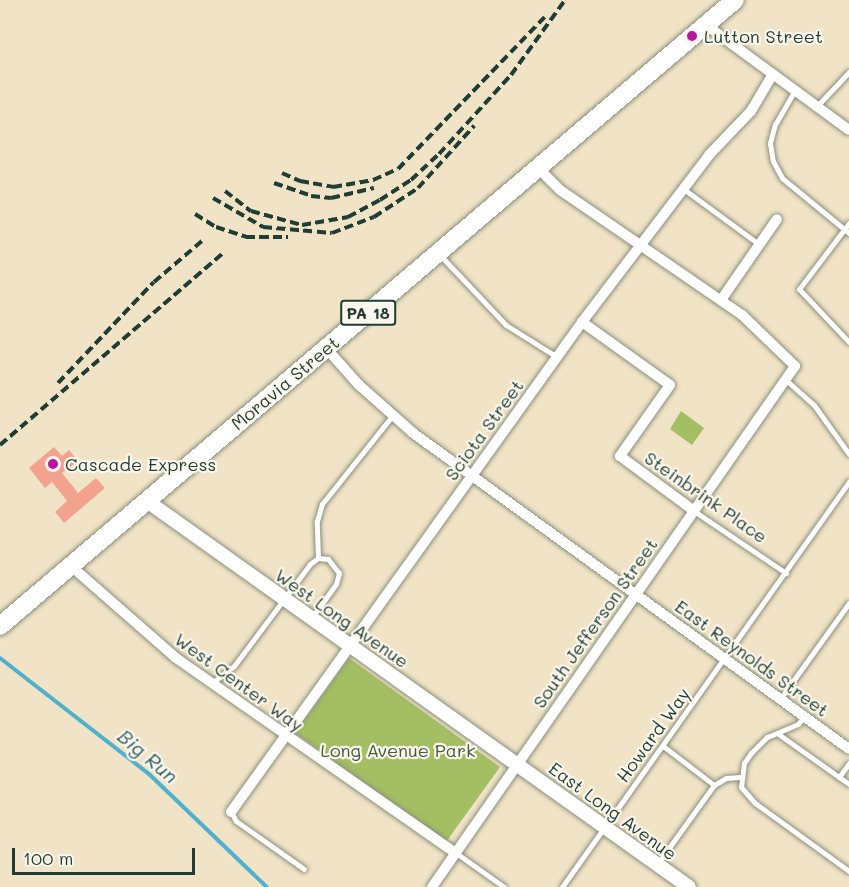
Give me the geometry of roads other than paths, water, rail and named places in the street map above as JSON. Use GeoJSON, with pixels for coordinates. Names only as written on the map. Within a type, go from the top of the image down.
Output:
{"type":"FeatureCollection","features":[{"type":"Feature","properties":{"kind":"main road","name":"Moravia Street"},"geometry":{"type":"LineString","coordinates":[[0,626],[735,0]]}},
{"type":"Feature","properties":{"kind":"street"},"geometry":{"type":"LineString","coordinates":[[706,25],[849,130]]}},
{"type":"Feature","properties":{"kind":"street","name":"Sciota Street"},"geometry":{"type":"LineString","coordinates":[[231,812],[639,244],[685,190],[709,155],[751,111],[773,74]]}},
{"type":"Feature","properties":{"kind":"street"},"geometry":{"type":"LineString","coordinates":[[538,168],[560,190],[721,300],[760,330],[795,366],[786,380]]}},
{"type":"Feature","properties":{"kind":"street"},"geometry":{"type":"LineString","coordinates":[[721,300],[777,219]]}},
{"type":"Feature","properties":{"kind":"street","name":"Steinbrink Place"},"geometry":{"type":"LineString","coordinates":[[582,322],[670,385],[620,456],[694,511]]}},
{"type":"Feature","properties":{"kind":"street","name":"East Reynolds Street"},"geometry":{"type":"LineString","coordinates":[[326,348],[392,416],[849,749]]}},
{"type":"Feature","properties":{"kind":"street","name":"South Jefferson Street"},"geometry":{"type":"LineString","coordinates":[[432,887],[516,763],[786,380]]}},
{"type":"Feature","properties":{"kind":"street","name":"West Long Avenue"},"geometry":{"type":"LineString","coordinates":[[147,501],[516,763]]}},
{"type":"Feature","properties":{"kind":"street","name":"West Center Way"},"geometry":{"type":"LineString","coordinates":[[71,566],[147,635],[212,684],[456,853]]}},
{"type":"Feature","properties":{"kind":"street","name":"East Long Avenue"},"geometry":{"type":"LineString","coordinates":[[516,763],[689,887]]}},
{"type":"Feature","properties":{"kind":"lane"},"geometry":{"type":"LineString","coordinates":[[816,106],[849,72]]}},
{"type":"Feature","properties":{"kind":"lane"},"geometry":{"type":"LineString","coordinates":[[795,90],[775,124],[770,143],[773,161],[782,178],[847,231]]}},
{"type":"Feature","properties":{"kind":"lane"},"geometry":{"type":"LineString","coordinates":[[685,190],[760,245]]}},
{"type":"Feature","properties":{"kind":"lane"},"geometry":{"type":"LineString","coordinates":[[849,223],[847,231],[799,289],[849,342]]}},
{"type":"Feature","properties":{"kind":"lane"},"geometry":{"type":"LineString","coordinates":[[438,253],[506,325],[557,357]]}},
{"type":"Feature","properties":{"kind":"lane"},"geometry":{"type":"LineString","coordinates":[[786,380],[814,405],[849,454]]}},
{"type":"Feature","properties":{"kind":"lane"},"geometry":{"type":"LineString","coordinates":[[212,684],[234,666],[318,558],[317,521],[322,504],[392,416]]}},
{"type":"Feature","properties":{"kind":"lane","name":"Howard Way"},"geometry":{"type":"LineString","coordinates":[[562,887],[849,481]]}},
{"type":"Feature","properties":{"kind":"lane","name":"Steinbrink Place"},"geometry":{"type":"LineString","coordinates":[[694,511],[786,573]]}},
{"type":"Feature","properties":{"kind":"lane"},"geometry":{"type":"LineString","coordinates":[[311,618],[336,584],[339,573],[328,559],[318,558]]}},
{"type":"Feature","properties":{"kind":"lane"},"geometry":{"type":"LineString","coordinates":[[780,699],[849,603]]}},
{"type":"Feature","properties":{"kind":"lane"},"geometry":{"type":"LineString","coordinates":[[804,717],[798,724],[777,733],[751,753],[740,777],[741,787],[755,803],[849,871]]}},
{"type":"Feature","properties":{"kind":"lane"},"geometry":{"type":"LineString","coordinates":[[777,733],[849,784]]}},
{"type":"Feature","properties":{"kind":"lane"},"geometry":{"type":"LineString","coordinates":[[663,746],[714,785]]}},
{"type":"Feature","properties":{"kind":"lane"},"geometry":{"type":"LineString","coordinates":[[839,777],[849,764]]}},
{"type":"Feature","properties":{"kind":"lane"},"geometry":{"type":"LineString","coordinates":[[657,865],[714,785],[726,778],[740,777]]}},
{"type":"Feature","properties":{"kind":"lane"},"geometry":{"type":"LineString","coordinates":[[231,812],[238,822],[304,870]]}},
{"type":"Feature","properties":{"kind":"lane"},"geometry":{"type":"LineString","coordinates":[[456,853],[504,887]]}},
{"type":"Feature","properties":{"kind":"waterway","name":"Big Run"},"geometry":{"type":"LineString","coordinates":[[0,658],[149,774],[267,887]]}},
{"type":"Feature","properties":{"kind":"railway"},"geometry":{"type":"LineString","coordinates":[[225,191],[251,211],[302,225],[348,217],[380,200],[411,180],[439,154],[511,75],[565,0]]}},
{"type":"Feature","properties":{"kind":"railway"},"geometry":{"type":"LineString","coordinates":[[282,173],[300,181],[333,187],[373,180],[398,169],[545,17]]}},
{"type":"Feature","properties":{"kind":"railway"},"geometry":{"type":"LineString","coordinates":[[213,198],[263,227],[332,233],[374,217],[418,188],[474,126]]}},
{"type":"Feature","properties":{"kind":"railway"},"geometry":{"type":"LineString","coordinates":[[274,183],[311,196],[331,198],[374,188]]}},
{"type":"Feature","properties":{"kind":"railway"},"geometry":{"type":"LineString","coordinates":[[195,214],[216,227],[246,237],[288,237]]}},
{"type":"Feature","properties":{"kind":"railway"},"geometry":{"type":"LineString","coordinates":[[58,383],[154,282],[203,240]]}},
{"type":"Feature","properties":{"kind":"railway"},"geometry":{"type":"LineString","coordinates":[[0,445],[223,253]]}},
{"type":"Feature","properties":{"kind":"place","name":"Lutton Street"},"geometry":{"type":"Point","coordinates":[692,36]}},
{"type":"Feature","properties":{"kind":"place","name":"Cascade Express"},"geometry":{"type":"Point","coordinates":[53,464]}},
{"type":"Feature","properties":{"kind":"park label","name":"Long Avenue Park"},"geometry":{"type":"Point","coordinates":[398,750]}}]}
